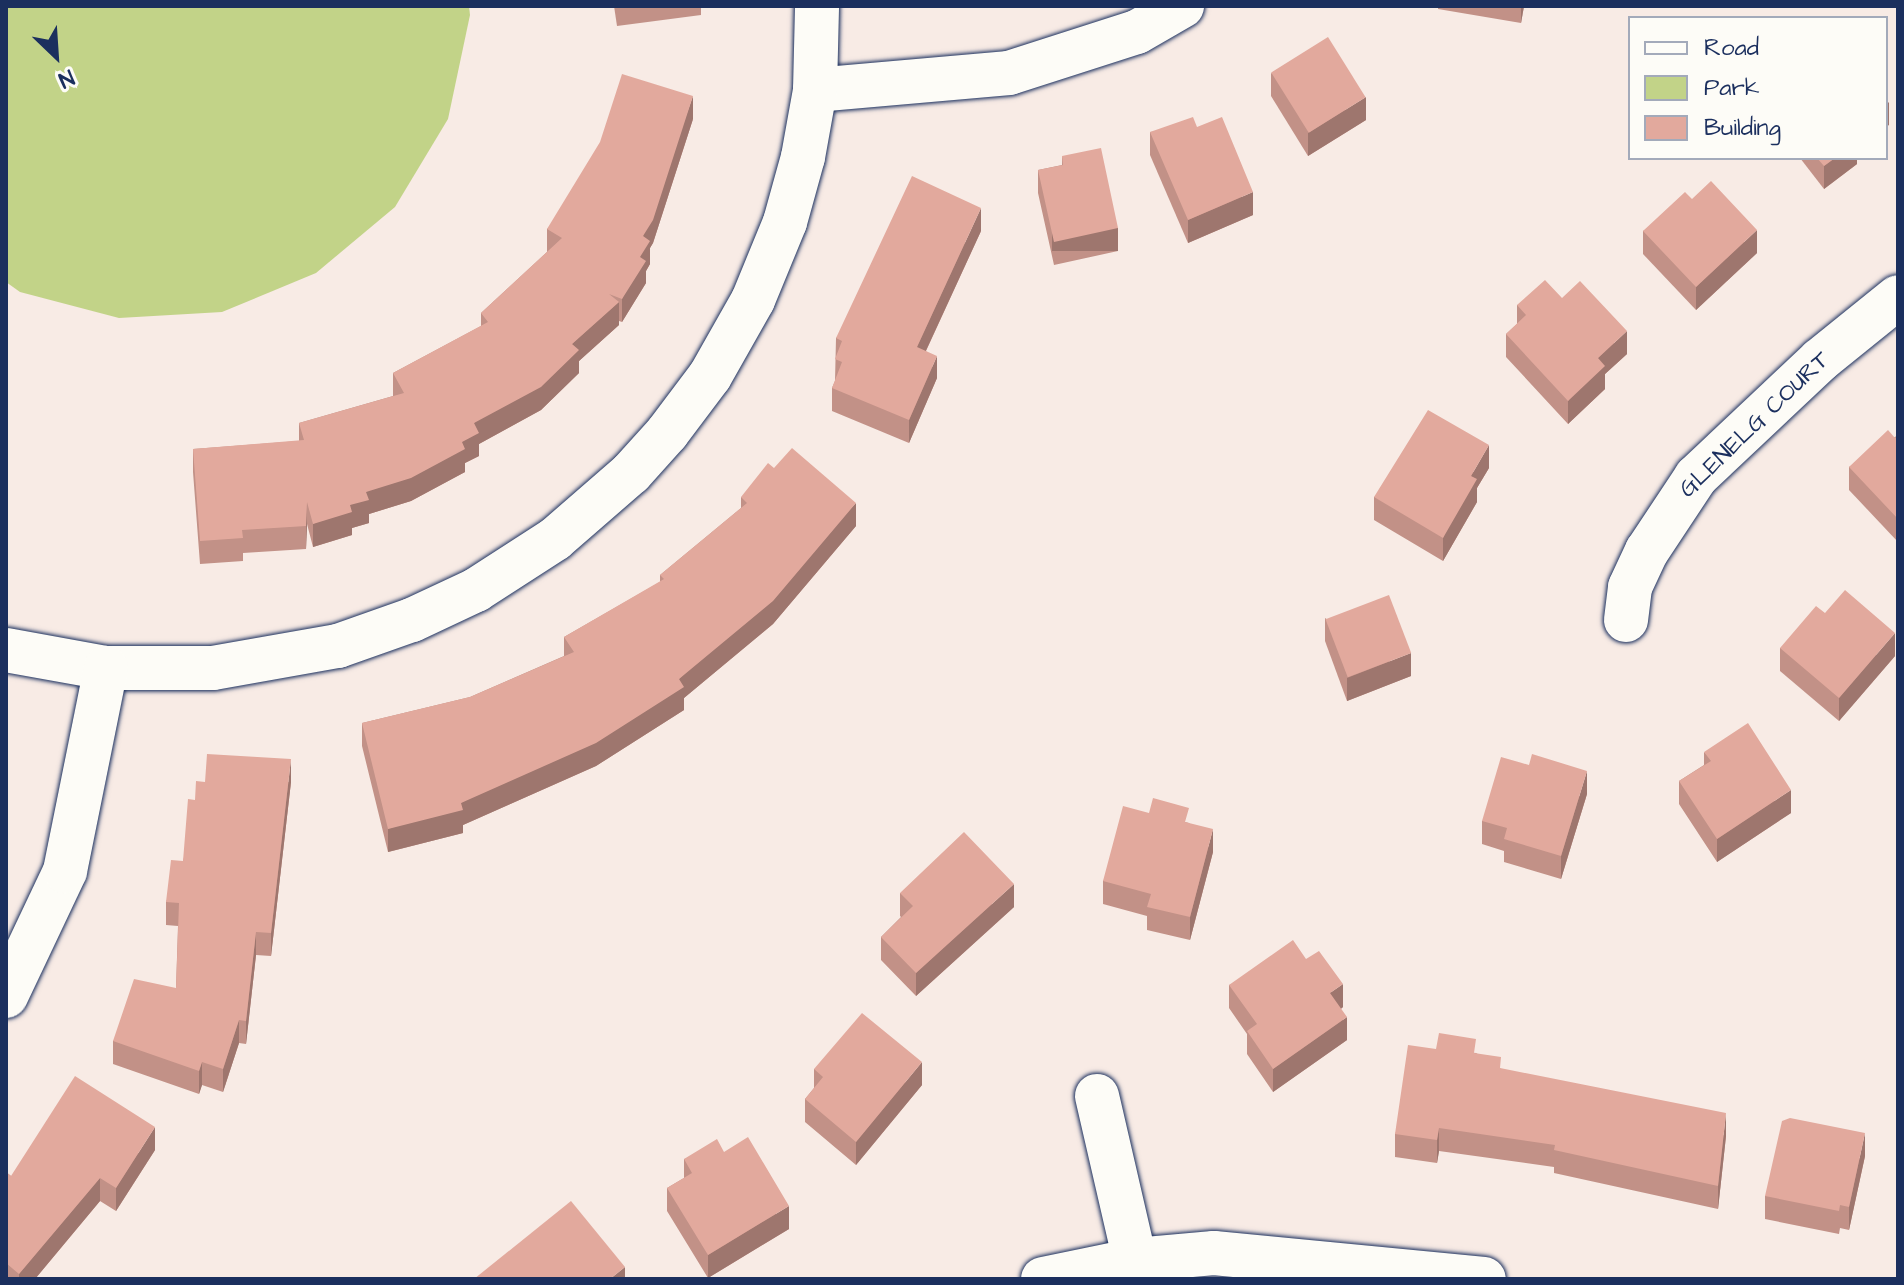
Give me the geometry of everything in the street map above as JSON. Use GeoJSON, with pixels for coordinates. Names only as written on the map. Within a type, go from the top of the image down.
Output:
{"type":"FeatureCollection","features":[{"type":"Feature","properties":{"kind":"street"},"geometry":{"type":"LineString","coordinates":[[6,650],[106,668],[213,668],[338,646],[412,620],[476,590],[555,539],[631,473],[710,376],[753,300],[785,222],[815,90],[817,6]]}},
{"type":"Feature","properties":{"kind":"street"},"geometry":{"type":"LineString","coordinates":[[815,90],[1009,73],[1137,32],[1182,6]]}},
{"type":"Feature","properties":{"kind":"street","name":"GLENELG COURT"},"geometry":{"type":"LineString","coordinates":[[1626,620],[1630,587],[1647,551],[1696,477],[1820,360],[1898,297]]}},
{"type":"Feature","properties":{"kind":"street"},"geometry":{"type":"LineString","coordinates":[[6,996],[65,871],[106,668]]}},
{"type":"Feature","properties":{"kind":"street"},"geometry":{"type":"LineString","coordinates":[[1097,1096],[1135,1260]]}},
{"type":"Feature","properties":{"kind":"street"},"geometry":{"type":"LineString","coordinates":[[1043,1279],[1135,1260],[1214,1253],[1484,1279]]}},
{"type":"Feature","properties":{"kind":"green space"},"geometry":{"type":"Polygon","coordinates":[[[6,6],[469,6],[470,15],[448,119],[395,207],[316,273],[222,312],[119,318],[20,292],[6,282],[6,6]]]}},
{"type":"Feature","properties":{"kind":"building"},"geometry":{"type":"Polygon","coordinates":[[[1328,37],[1366,97],[1309,133],[1271,73],[1328,37]]]}},
{"type":"Feature","properties":{"kind":"building"},"geometry":{"type":"Polygon","coordinates":[[[622,74],[693,96],[653,220],[643,236],[650,241],[640,257],[646,261],[622,299],[609,294],[619,302],[572,344],[579,350],[541,387],[474,423],[479,433],[462,442],[465,449],[411,478],[366,492],[369,500],[350,505],[352,512],[313,524],[307,502],[306,526],[242,530],[243,538],[200,541],[193,449],[304,440],[299,423],[404,393],[393,373],[488,322],[481,313],[562,238],[547,229],[600,142],[622,74]]]}},
{"type":"Feature","properties":{"kind":"building"},"geometry":{"type":"Polygon","coordinates":[[[1193,117],[1197,127],[1222,117],[1253,192],[1188,220],[1150,132],[1193,117]]]}},
{"type":"Feature","properties":{"kind":"building"},"geometry":{"type":"Polygon","coordinates":[[[1101,148],[1118,228],[1054,242],[1038,170],[1063,165],[1062,156],[1101,148]]]}},
{"type":"Feature","properties":{"kind":"building"},"geometry":{"type":"Polygon","coordinates":[[[1819,160],[1832,160],[1824,166],[1819,160]]]}},
{"type":"Feature","properties":{"kind":"building"},"geometry":{"type":"Polygon","coordinates":[[[912,176],[981,208],[917,347],[937,356],[909,420],[832,388],[842,362],[835,359],[842,341],[836,338],[912,176]]]}},
{"type":"Feature","properties":{"kind":"building"},"geometry":{"type":"Polygon","coordinates":[[[1711,181],[1757,230],[1696,287],[1643,231],[1685,192],[1692,199],[1711,181]]]}},
{"type":"Feature","properties":{"kind":"building"},"geometry":{"type":"Polygon","coordinates":[[[1545,280],[1562,298],[1580,281],[1627,331],[1598,358],[1605,366],[1568,401],[1506,334],[1526,315],[1517,305],[1545,280]]]}},
{"type":"Feature","properties":{"kind":"building"},"geometry":{"type":"Polygon","coordinates":[[[1428,410],[1489,445],[1471,476],[1477,479],[1443,538],[1374,497],[1428,410]]]}},
{"type":"Feature","properties":{"kind":"building"},"geometry":{"type":"Polygon","coordinates":[[[1888,430],[1895,438],[1898,435],[1898,519],[1849,467],[1888,430]]]}},
{"type":"Feature","properties":{"kind":"building"},"geometry":{"type":"Polygon","coordinates":[[[792,448],[856,503],[773,601],[679,679],[684,687],[596,743],[461,803],[463,810],[388,829],[362,723],[470,697],[574,652],[564,637],[664,579],[660,575],[747,503],[741,497],[768,463],[774,468],[792,448]]]}},
{"type":"Feature","properties":{"kind":"building"},"geometry":{"type":"Polygon","coordinates":[[[1845,590],[1895,633],[1839,698],[1780,648],[1816,606],[1825,613],[1845,590]]]}},
{"type":"Feature","properties":{"kind":"building"},"geometry":{"type":"Polygon","coordinates":[[[1389,595],[1411,653],[1348,677],[1326,619],[1389,595]]]}},
{"type":"Feature","properties":{"kind":"building"},"geometry":{"type":"Polygon","coordinates":[[[1748,723],[1791,790],[1717,839],[1679,781],[1711,761],[1704,752],[1748,723]]]}},
{"type":"Feature","properties":{"kind":"building"},"geometry":{"type":"Polygon","coordinates":[[[207,754],[291,759],[271,933],[256,932],[246,1021],[239,1020],[223,1069],[202,1062],[199,1071],[113,1041],[134,979],[176,988],[179,903],[166,902],[171,860],[183,861],[188,799],[195,800],[196,781],[205,782],[207,754]]]}},
{"type":"Feature","properties":{"kind":"building"},"geometry":{"type":"Polygon","coordinates":[[[1532,754],[1587,771],[1561,856],[1504,839],[1507,828],[1482,821],[1501,757],[1529,765],[1532,754]]]}},
{"type":"Feature","properties":{"kind":"building"},"geometry":{"type":"Polygon","coordinates":[[[1153,798],[1189,808],[1185,822],[1213,829],[1190,917],[1147,907],[1151,894],[1103,881],[1123,806],[1149,813],[1153,798]]]}},
{"type":"Feature","properties":{"kind":"building"},"geometry":{"type":"Polygon","coordinates":[[[964,832],[1014,884],[916,973],[881,937],[913,906],[900,893],[964,832]]]}},
{"type":"Feature","properties":{"kind":"building"},"geometry":{"type":"Polygon","coordinates":[[[1293,940],[1306,959],[1319,951],[1343,984],[1330,993],[1347,1017],[1273,1069],[1247,1031],[1257,1024],[1229,985],[1293,940]]]}},
{"type":"Feature","properties":{"kind":"building"},"geometry":{"type":"Polygon","coordinates":[[[862,1013],[922,1062],[856,1142],[805,1099],[823,1077],[814,1069],[862,1013]]]}},
{"type":"Feature","properties":{"kind":"building"},"geometry":{"type":"Polygon","coordinates":[[[1439,1033],[1476,1039],[1474,1053],[1501,1057],[1500,1068],[1726,1113],[1718,1186],[1554,1150],[1555,1145],[1439,1128],[1437,1140],[1395,1134],[1408,1045],[1436,1049],[1439,1033]]]}},
{"type":"Feature","properties":{"kind":"building"},"geometry":{"type":"Polygon","coordinates":[[[75,1076],[155,1127],[116,1188],[100,1178],[19,1274],[6,1263],[6,1172],[11,1176],[75,1076]]]}},
{"type":"Feature","properties":{"kind":"building"},"geometry":{"type":"Polygon","coordinates":[[[1790,1118],[1865,1133],[1849,1207],[1840,1205],[1839,1211],[1765,1196],[1782,1121],[1790,1118]]]}},
{"type":"Feature","properties":{"kind":"building"},"geometry":{"type":"Polygon","coordinates":[[[748,1137],[789,1206],[708,1255],[667,1188],[692,1173],[684,1159],[717,1139],[724,1152],[748,1137]]]}},
{"type":"Feature","properties":{"kind":"building"},"geometry":{"type":"Polygon","coordinates":[[[571,1201],[625,1267],[610,1279],[474,1279],[571,1201]]]}}]}
